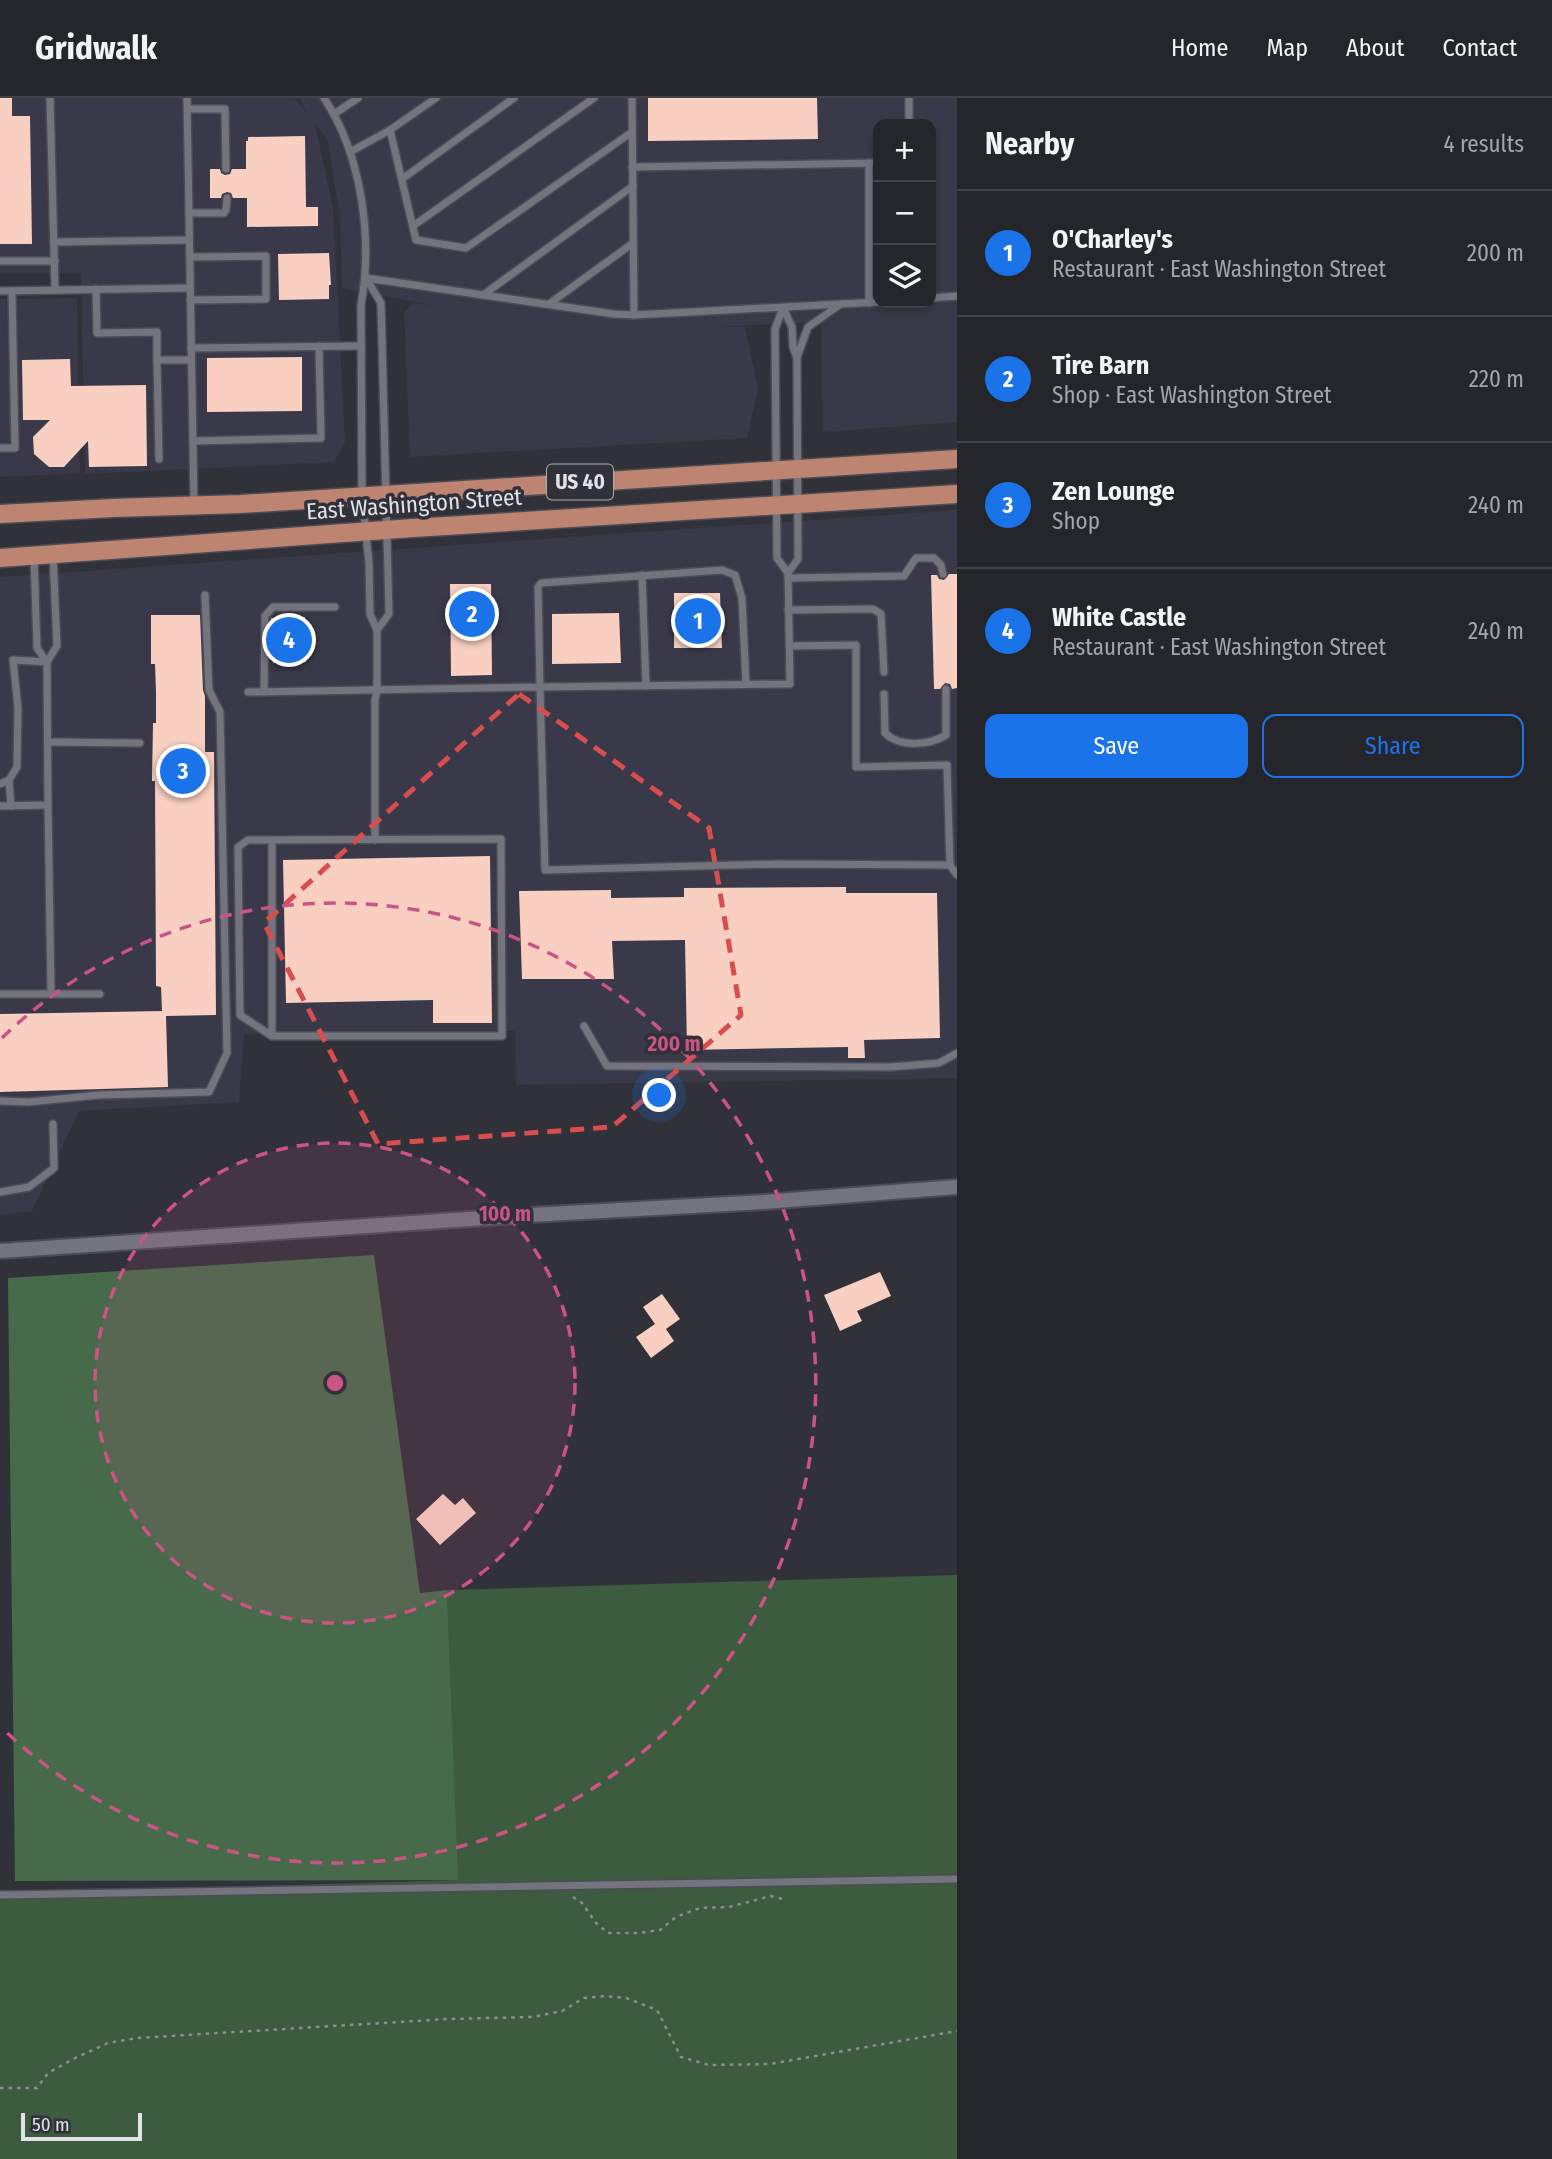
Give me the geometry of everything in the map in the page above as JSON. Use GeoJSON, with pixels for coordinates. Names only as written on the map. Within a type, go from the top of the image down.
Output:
{"type":"FeatureCollection","features":[{"type":"Feature","properties":{"kind":"main road","name":"East Washington Street"},"geometry":{"type":"LineString","coordinates":[[0,514],[387,495],[957,459]]}},
{"type":"Feature","properties":{"kind":"main road","name":"East Washington Street"},"geometry":{"type":"LineString","coordinates":[[0,558],[388,529],[957,494]]}},
{"type":"Feature","properties":{"kind":"street"},"geometry":{"type":"LineString","coordinates":[[0,1251],[957,1187]]}},
{"type":"Feature","properties":{"kind":"lane"},"geometry":{"type":"LineString","coordinates":[[50,98],[55,290]]}},
{"type":"Feature","properties":{"kind":"lane"},"geometry":{"type":"LineString","coordinates":[[187,98],[194,505]]}},
{"type":"Feature","properties":{"kind":"lane"},"geometry":{"type":"LineString","coordinates":[[324,98],[350,152],[361,196],[366,278],[361,305],[362,496],[370,614],[377,630],[375,840]]}},
{"type":"Feature","properties":{"kind":"lane"},"geometry":{"type":"LineString","coordinates":[[334,114],[358,98]]}},
{"type":"Feature","properties":{"kind":"lane"},"geometry":{"type":"LineString","coordinates":[[350,152],[390,130],[436,98]]}},
{"type":"Feature","properties":{"kind":"lane"},"geometry":{"type":"LineString","coordinates":[[402,179],[514,98]]}},
{"type":"Feature","properties":{"kind":"lane"},"geometry":{"type":"LineString","coordinates":[[413,226],[594,98]]}},
{"type":"Feature","properties":{"kind":"lane"},"geometry":{"type":"LineString","coordinates":[[632,98],[634,315]]}},
{"type":"Feature","properties":{"kind":"lane"},"geometry":{"type":"LineString","coordinates":[[909,98],[909,119]]}},
{"type":"Feature","properties":{"kind":"lane"},"geometry":{"type":"LineString","coordinates":[[188,109],[225,109],[226,169]]}},
{"type":"Feature","properties":{"kind":"lane"},"geometry":{"type":"LineString","coordinates":[[390,130],[416,240],[466,248],[632,132]]}},
{"type":"Feature","properties":{"kind":"lane"},"geometry":{"type":"LineString","coordinates":[[869,163],[869,303]]}},
{"type":"Feature","properties":{"kind":"lane"},"geometry":{"type":"LineString","coordinates":[[632,167],[873,163]]}},
{"type":"Feature","properties":{"kind":"lane"},"geometry":{"type":"LineString","coordinates":[[483,295],[632,186]]}},
{"type":"Feature","properties":{"kind":"lane"},"geometry":{"type":"LineString","coordinates":[[189,213],[224,213],[227,198]]}},
{"type":"Feature","properties":{"kind":"lane"},"geometry":{"type":"LineString","coordinates":[[54,242],[190,240]]}},
{"type":"Feature","properties":{"kind":"lane"},"geometry":{"type":"LineString","coordinates":[[549,305],[633,243]]}},
{"type":"Feature","properties":{"kind":"lane"},"geometry":{"type":"LineString","coordinates":[[190,257],[266,256],[266,299],[190,300]]}},
{"type":"Feature","properties":{"kind":"lane"},"geometry":{"type":"LineString","coordinates":[[0,261],[55,261]]}},
{"type":"Feature","properties":{"kind":"lane"},"geometry":{"type":"LineString","coordinates":[[366,278],[634,315],[873,303]]}},
{"type":"Feature","properties":{"kind":"lane"},"geometry":{"type":"LineString","coordinates":[[366,278],[381,303],[389,614],[377,630]]}},
{"type":"Feature","properties":{"kind":"lane"},"geometry":{"type":"LineString","coordinates":[[0,291],[190,288]]}},
{"type":"Feature","properties":{"kind":"lane"},"geometry":{"type":"LineString","coordinates":[[96,289],[97,333],[157,332],[159,459]]}},
{"type":"Feature","properties":{"kind":"lane"},"geometry":{"type":"LineString","coordinates":[[0,448],[15,448],[12,291]]}},
{"type":"Feature","properties":{"kind":"lane"},"geometry":{"type":"LineString","coordinates":[[936,298],[957,296]]}},
{"type":"Feature","properties":{"kind":"lane"},"geometry":{"type":"LineString","coordinates":[[797,358],[808,327],[840,305]]}},
{"type":"Feature","properties":{"kind":"lane"},"geometry":{"type":"LineString","coordinates":[[783,308],[792,327],[793,347],[797,358],[798,559],[788,575]]}},
{"type":"Feature","properties":{"kind":"lane"},"geometry":{"type":"LineString","coordinates":[[248,692],[790,684],[788,575],[777,558],[775,329],[783,308]]}},
{"type":"Feature","properties":{"kind":"lane"},"geometry":{"type":"LineString","coordinates":[[193,441],[321,438],[319,346]]}},
{"type":"Feature","properties":{"kind":"lane"},"geometry":{"type":"LineString","coordinates":[[191,348],[361,346]]}},
{"type":"Feature","properties":{"kind":"lane"},"geometry":{"type":"LineString","coordinates":[[157,360],[191,360]]}},
{"type":"Feature","properties":{"kind":"lane"},"geometry":{"type":"LineString","coordinates":[[51,994],[47,662],[57,646],[53,554]]}},
{"type":"Feature","properties":{"kind":"lane"},"geometry":{"type":"LineString","coordinates":[[34,555],[37,648],[47,662]]}},
{"type":"Feature","properties":{"kind":"lane"},"geometry":{"type":"LineString","coordinates":[[788,575],[904,576],[916,558],[934,558],[941,565],[943,574]]}},
{"type":"Feature","properties":{"kind":"lane"},"geometry":{"type":"LineString","coordinates":[[746,684],[742,598],[735,575],[722,570],[541,583],[538,587],[545,870],[777,864],[950,865]]}},
{"type":"Feature","properties":{"kind":"lane"},"geometry":{"type":"LineString","coordinates":[[642,575],[646,686]]}},
{"type":"Feature","properties":{"kind":"lane"},"geometry":{"type":"LineString","coordinates":[[0,1101],[29,1102],[99,1095],[209,1092],[227,1053],[220,712],[209,690],[205,595]]}},
{"type":"Feature","properties":{"kind":"lane"},"geometry":{"type":"LineString","coordinates":[[264,692],[265,616],[273,607],[335,607]]}},
{"type":"Feature","properties":{"kind":"lane"},"geometry":{"type":"LineString","coordinates":[[789,610],[873,608],[881,614],[884,672]]}},
{"type":"Feature","properties":{"kind":"lane"},"geometry":{"type":"LineString","coordinates":[[789,646],[856,645],[856,767],[947,765],[950,865],[957,875]]}},
{"type":"Feature","properties":{"kind":"lane"},"geometry":{"type":"LineString","coordinates":[[0,784],[9,780],[17,767],[19,708],[13,660],[47,662]]}},
{"type":"Feature","properties":{"kind":"lane"},"geometry":{"type":"LineString","coordinates":[[884,694],[885,733],[892,740],[911,743],[937,741],[946,735],[946,689]]}},
{"type":"Feature","properties":{"kind":"lane"},"geometry":{"type":"LineString","coordinates":[[48,743],[140,743]]}},
{"type":"Feature","properties":{"kind":"lane"},"geometry":{"type":"LineString","coordinates":[[9,780],[11,806]]}},
{"type":"Feature","properties":{"kind":"lane"},"geometry":{"type":"LineString","coordinates":[[0,806],[48,804]]}},
{"type":"Feature","properties":{"kind":"lane"},"geometry":{"type":"LineString","coordinates":[[501,839],[502,1036],[272,1037],[240,1015],[238,847],[248,841],[375,840],[501,839]]}},
{"type":"Feature","properties":{"kind":"lane"},"geometry":{"type":"LineString","coordinates":[[272,841],[272,1037]]}},
{"type":"Feature","properties":{"kind":"lane"},"geometry":{"type":"LineString","coordinates":[[0,994],[100,994]]}},
{"type":"Feature","properties":{"kind":"lane"},"geometry":{"type":"LineString","coordinates":[[584,1026],[607,1066],[891,1067],[939,1063],[957,1053]]}},
{"type":"Feature","properties":{"kind":"lane"},"geometry":{"type":"LineString","coordinates":[[0,1192],[29,1187],[54,1167],[53,1124]]}},
{"type":"Feature","properties":{"kind":"lane"},"geometry":{"type":"LineString","coordinates":[[0,1895],[957,1879]]}},
{"type":"Feature","properties":{"kind":"path"},"geometry":{"type":"LineString","coordinates":[[556,1886],[582,1903],[596,1923],[608,1933],[660,1930],[676,1917],[700,1908],[729,1907],[771,1896],[787,1900]]}},
{"type":"Feature","properties":{"kind":"path"},"geometry":{"type":"LineString","coordinates":[[0,2088],[37,2088],[48,2073],[77,2057],[108,2043],[137,2038],[448,2019],[533,2017],[562,2011],[584,1998],[605,1996],[626,1998],[657,2010],[681,2057],[709,2065],[770,2064],[957,2031]]}},
{"type":"Feature","properties":{"kind":"highlighted area"},"geometry":{"type":"Polygon","coordinates":[[[519,694],[709,828],[741,1015],[612,1127],[378,1144],[264,923],[519,694]]]}},
{"type":"Feature","properties":{"kind":"shaded area"},"geometry":{"type":"Polygon","coordinates":[[[0,98],[294,98],[309,115],[299,98],[957,98],[957,422],[823,432],[821,323],[824,322],[718,327],[745,327],[758,389],[747,438],[410,457],[404,312],[413,303],[432,305],[342,288],[340,219],[328,141],[315,123],[333,208],[345,443],[334,462],[85,474],[81,273],[0,273],[0,98]]]}},
{"type":"Feature","properties":{"kind":"shaded area"},"geometry":{"type":"Polygon","coordinates":[[[77,298],[80,473],[0,477],[0,299],[77,298]]]}},
{"type":"Feature","properties":{"kind":"shaded area"},"geometry":{"type":"Polygon","coordinates":[[[957,510],[957,1078],[516,1085],[515,1031],[244,1034],[239,1102],[79,1111],[32,1211],[0,1215],[0,577],[957,510]]]}},
{"type":"Feature","properties":{"kind":"green space"},"geometry":{"type":"Polygon","coordinates":[[[374,1255],[420,1593],[447,1590],[458,1880],[15,1881],[8,1278],[374,1255]]]}},
{"type":"Feature","properties":{"kind":"green space"},"geometry":{"type":"Polygon","coordinates":[[[957,1575],[957,2159],[0,2159],[0,1894],[457,1880],[447,1590],[957,1575]]]}},
{"type":"Feature","properties":{"kind":"building"},"geometry":{"type":"Polygon","coordinates":[[[0,98],[12,98],[12,116],[30,116],[32,244],[0,244],[0,98]]]}},
{"type":"Feature","properties":{"kind":"building"},"geometry":{"type":"Polygon","coordinates":[[[648,98],[817,98],[818,139],[648,141],[648,98]]]}},
{"type":"Feature","properties":{"kind":"building"},"geometry":{"type":"Polygon","coordinates":[[[305,136],[306,207],[318,207],[318,226],[247,227],[247,198],[233,198],[231,193],[227,192],[222,194],[221,198],[210,198],[210,169],[220,169],[225,175],[230,174],[232,169],[246,169],[248,137],[305,136]]]}},
{"type":"Feature","properties":{"kind":"building"},"geometry":{"type":"Polygon","coordinates":[[[329,253],[329,299],[279,300],[278,254],[329,253]]]}},
{"type":"Feature","properties":{"kind":"building"},"geometry":{"type":"Polygon","coordinates":[[[302,357],[302,411],[207,412],[207,358],[302,357]]]}},
{"type":"Feature","properties":{"kind":"building"},"geometry":{"type":"Polygon","coordinates":[[[70,359],[71,386],[146,385],[147,466],[89,467],[88,441],[64,467],[49,467],[34,454],[33,437],[50,420],[23,420],[22,360],[70,359]]]}},
{"type":"Feature","properties":{"kind":"building"},"geometry":{"type":"Polygon","coordinates":[[[949,574],[957,574],[957,688],[952,689],[950,684],[945,683],[940,689],[934,689],[931,575],[937,575],[944,580],[949,574]]]}},
{"type":"Feature","properties":{"kind":"building"},"geometry":{"type":"Polygon","coordinates":[[[450,584],[491,584],[492,675],[451,676],[450,584]]]}},
{"type":"Feature","properties":{"kind":"building"},"geometry":{"type":"Polygon","coordinates":[[[674,593],[720,593],[722,648],[674,648],[674,593]]]}},
{"type":"Feature","properties":{"kind":"building"},"geometry":{"type":"Polygon","coordinates":[[[619,613],[621,663],[552,664],[552,614],[619,613]]]}},
{"type":"Feature","properties":{"kind":"building"},"geometry":{"type":"Polygon","coordinates":[[[151,615],[200,615],[205,752],[214,752],[216,1015],[166,1016],[168,1087],[0,1092],[0,1014],[162,1011],[161,987],[156,986],[155,781],[152,781],[156,692],[155,664],[151,664],[151,615]]]}},
{"type":"Feature","properties":{"kind":"building"},"geometry":{"type":"Polygon","coordinates":[[[305,617],[306,662],[273,663],[271,618],[305,617]]]}},
{"type":"Feature","properties":{"kind":"building"},"geometry":{"type":"Polygon","coordinates":[[[490,856],[492,1023],[433,1023],[433,1000],[286,1003],[283,860],[490,856]]]}},
{"type":"Feature","properties":{"kind":"building"},"geometry":{"type":"Polygon","coordinates":[[[846,887],[846,893],[937,893],[940,1038],[864,1040],[865,1058],[848,1058],[848,1047],[687,1050],[685,940],[612,941],[614,979],[522,979],[519,891],[611,890],[611,898],[684,897],[684,888],[846,887]]]}},
{"type":"Feature","properties":{"kind":"building"},"geometry":{"type":"Polygon","coordinates":[[[880,1272],[891,1296],[857,1311],[862,1321],[840,1331],[824,1295],[880,1272]]]}},
{"type":"Feature","properties":{"kind":"building"},"geometry":{"type":"Polygon","coordinates":[[[662,1294],[680,1319],[666,1329],[674,1341],[651,1358],[636,1337],[655,1324],[643,1307],[662,1294]]]}},
{"type":"Feature","properties":{"kind":"building"},"geometry":{"type":"Polygon","coordinates":[[[443,1494],[455,1505],[463,1498],[476,1513],[440,1545],[416,1519],[443,1494]]]}},
{"type":"Feature","properties":{"kind":"place","name":"Tire Barn"},"geometry":{"type":"Point","coordinates":[472,614]}},
{"type":"Feature","properties":{"kind":"place","name":"O'Charley's"},"geometry":{"type":"Point","coordinates":[698,621]}},
{"type":"Feature","properties":{"kind":"place","name":"White Castle"},"geometry":{"type":"Point","coordinates":[289,640]}},
{"type":"Feature","properties":{"kind":"place","name":"Zen Lounge"},"geometry":{"type":"Point","coordinates":[183,771]}}]}
